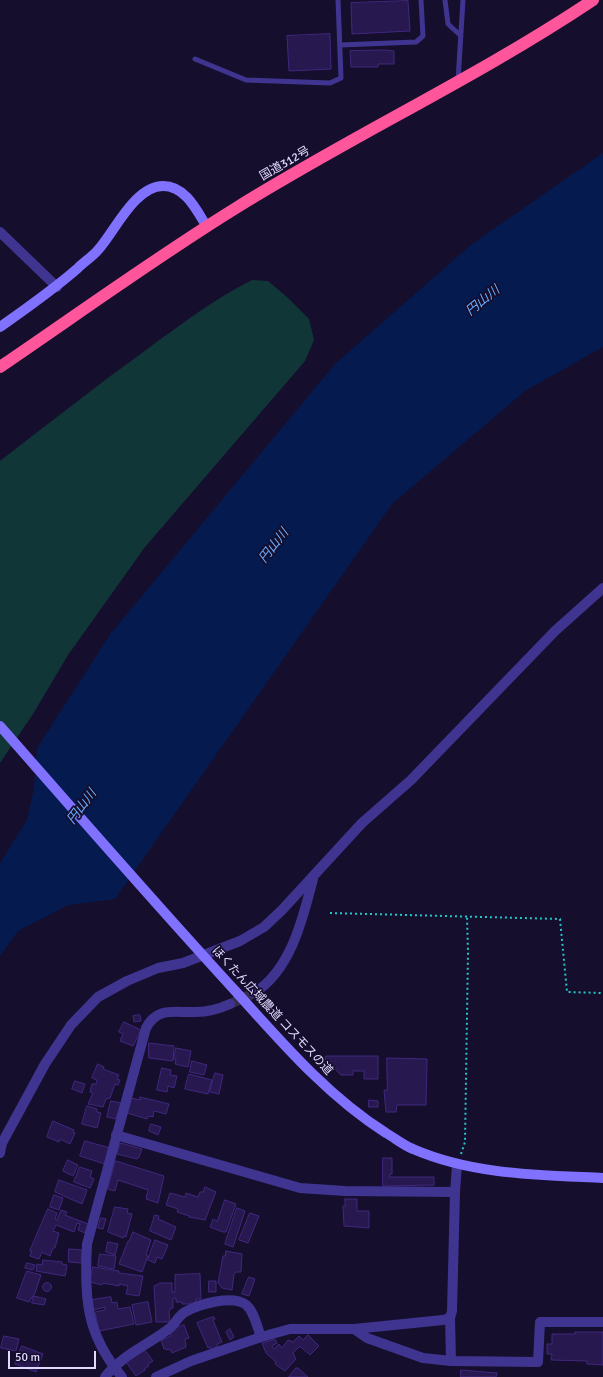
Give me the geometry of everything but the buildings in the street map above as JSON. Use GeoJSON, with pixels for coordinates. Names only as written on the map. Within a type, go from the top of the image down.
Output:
{"type":"FeatureCollection","features":[{"type":"Feature","properties":{"kind":"highway","name":"国道312号"},"geometry":{"type":"LineString","coordinates":[[0,367],[235,208],[458,82],[556,24],[593,0]]}},
{"type":"Feature","properties":{"kind":"street"},"geometry":{"type":"LineString","coordinates":[[0,327],[57,286],[98,250],[136,200],[147,189],[164,186],[179,190],[191,200],[207,227]]}},
{"type":"Feature","properties":{"kind":"street"},"geometry":{"type":"LineString","coordinates":[[0,232],[57,286]]}},
{"type":"Feature","properties":{"kind":"street"},"geometry":{"type":"LineString","coordinates":[[0,1153],[2,1143],[45,1064],[71,1025],[98,997],[127,981],[151,971],[183,963],[240,941],[264,927],[314,877],[332,854],[362,823],[411,780],[555,631],[603,588]]}},
{"type":"Feature","properties":{"kind":"street","name":"ほくたん広域農道 コスモスの道"},"geometry":{"type":"LineString","coordinates":[[0,726],[193,946],[321,1082],[369,1122],[410,1148],[457,1165],[493,1171],[603,1178]]}},
{"type":"Feature","properties":{"kind":"street"},"geometry":{"type":"LineString","coordinates":[[254,993],[272,980],[281,968],[300,924],[314,877]]}},
{"type":"Feature","properties":{"kind":"street"},"geometry":{"type":"LineString","coordinates":[[122,1377],[113,1366],[95,1335],[89,1313],[85,1280],[87,1244],[146,1028],[150,1020],[165,1012],[196,1012],[211,1010],[230,1004]]}},
{"type":"Feature","properties":{"kind":"street"},"geometry":{"type":"LineString","coordinates":[[116,1135],[300,1188],[345,1191],[454,1192]]}},
{"type":"Feature","properties":{"kind":"street"},"geometry":{"type":"LineString","coordinates":[[451,1361],[450,1318],[452,1311],[454,1192],[457,1165]]}},
{"type":"Feature","properties":{"kind":"street"},"geometry":{"type":"LineString","coordinates":[[105,1377],[113,1366],[165,1332],[184,1312],[196,1307],[218,1302],[240,1301],[248,1306],[261,1337]]}},
{"type":"Feature","properties":{"kind":"street"},"geometry":{"type":"LineString","coordinates":[[156,1377],[191,1361],[261,1337],[290,1329],[354,1329],[450,1318]]}},
{"type":"Feature","properties":{"kind":"street"},"geometry":{"type":"LineString","coordinates":[[354,1329],[367,1338],[423,1358],[451,1361],[538,1362],[540,1322],[603,1322]]}},
{"type":"Feature","properties":{"kind":"lane"},"geometry":{"type":"LineString","coordinates":[[195,59],[246,80],[330,83],[341,78],[338,0]]}},
{"type":"Feature","properties":{"kind":"lane"},"geometry":{"type":"LineString","coordinates":[[340,45],[416,42],[423,36],[421,0]]}},
{"type":"Feature","properties":{"kind":"lane"},"geometry":{"type":"LineString","coordinates":[[445,0],[448,24],[460,35]]}},
{"type":"Feature","properties":{"kind":"lane"},"geometry":{"type":"LineString","coordinates":[[458,82],[463,0]]}},
{"type":"Feature","properties":{"kind":"path"},"geometry":{"type":"LineString","coordinates":[[330,913],[560,919],[567,992],[603,993]]}},
{"type":"Feature","properties":{"kind":"path"},"geometry":{"type":"LineString","coordinates":[[457,1165],[465,1142],[468,952],[467,916]]}},
{"type":"Feature","properties":{"kind":"green space"},"geometry":{"type":"Polygon","coordinates":[[[252,280],[268,281],[309,319],[314,340],[305,361],[145,547],[68,655],[33,714],[0,763],[0,461],[109,377],[184,322],[224,295],[252,280]]]}},
{"type":"Feature","properties":{"kind":"water","name":"円山川"},"geometry":{"type":"Polygon","coordinates":[[[603,153],[603,347],[525,391],[392,504],[115,899],[68,905],[18,931],[0,956],[0,863],[27,820],[34,788],[37,748],[111,633],[335,364],[472,244],[603,153]]]}},
{"type":"Feature","properties":{"kind":"tunnel"},"geometry":{"type":"LineString","coordinates":[[230,1004],[254,993]]}}]}
